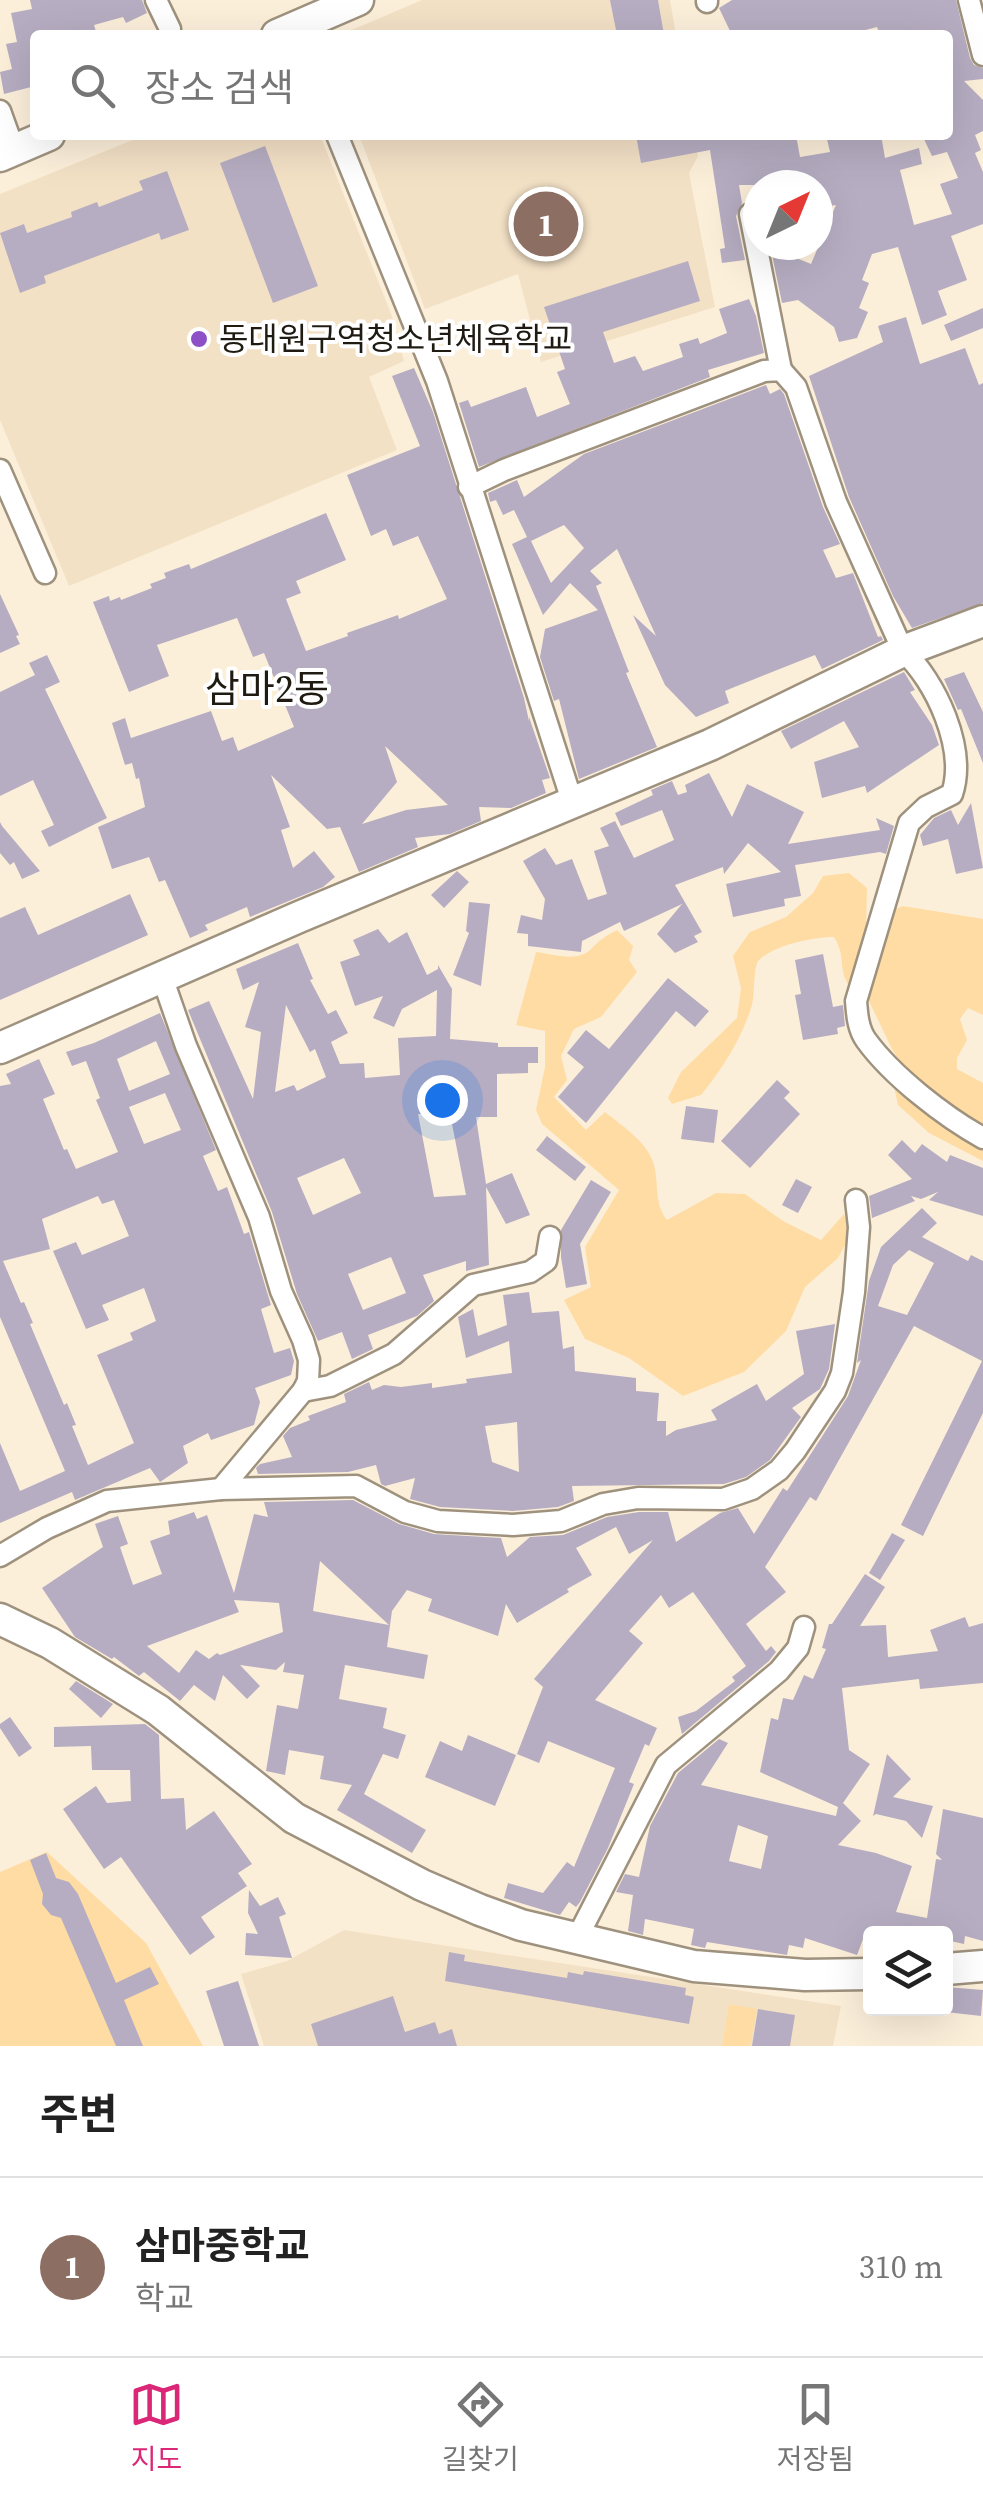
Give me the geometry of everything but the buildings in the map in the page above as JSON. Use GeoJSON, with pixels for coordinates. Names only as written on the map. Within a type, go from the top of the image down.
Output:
{"type":"FeatureCollection","features":[{"type":"Feature","properties":{"kind":"street"},"geometry":{"type":"LineString","coordinates":[[156,0],[170,29]]}},
{"type":"Feature","properties":{"kind":"street"},"geometry":{"type":"LineString","coordinates":[[295,30],[358,0]]}},
{"type":"Feature","properties":{"kind":"street"},"geometry":{"type":"LineString","coordinates":[[970,0],[983,55]]}},
{"type":"Feature","properties":{"kind":"street"},"geometry":{"type":"LineString","coordinates":[[0,111],[7,153],[37,140]]}},
{"type":"Feature","properties":{"kind":"street"},"geometry":{"type":"LineString","coordinates":[[339,140],[437,381],[572,801]]}},
{"type":"Feature","properties":{"kind":"street"},"geometry":{"type":"LineString","coordinates":[[759,260],[782,370],[796,386],[836,502],[903,651],[923,669],[942,708],[954,749],[955,786],[946,798],[918,813],[903,838],[856,1001],[858,1021],[865,1039],[910,1084],[983,1138]]}},
{"type":"Feature","properties":{"kind":"street"},"geometry":{"type":"LineString","coordinates":[[469,487],[504,470],[764,371],[782,370]]}},
{"type":"Feature","properties":{"kind":"street"},"geometry":{"type":"LineString","coordinates":[[0,470],[45,573]]}},
{"type":"Feature","properties":{"kind":"street"},"geometry":{"type":"LineString","coordinates":[[0,1048],[710,745],[903,651],[983,621]]}},
{"type":"Feature","properties":{"kind":"street"},"geometry":{"type":"LineString","coordinates":[[162,977],[186,1046],[259,1217],[281,1291],[309,1360],[308,1381],[303,1391],[222,1489]]}},
{"type":"Feature","properties":{"kind":"street"},"geometry":{"type":"LineString","coordinates":[[0,1556],[46,1528],[107,1501],[222,1489],[356,1486],[405,1512],[438,1520],[513,1525],[561,1521],[603,1504],[638,1498],[724,1499],[752,1489],[779,1470],[794,1451],[842,1373],[854,1292],[856,1200]]}},
{"type":"Feature","properties":{"kind":"street"},"geometry":{"type":"LineString","coordinates":[[303,1391],[330,1386],[394,1354],[474,1285],[530,1272],[546,1261],[550,1238]]}},
{"type":"Feature","properties":{"kind":"street"},"geometry":{"type":"LineString","coordinates":[[0,1620],[50,1644],[158,1710],[294,1818],[480,1910],[521,1924],[694,1966],[806,1975],[863,1974]]}},
{"type":"Feature","properties":{"kind":"street"},"geometry":{"type":"LineString","coordinates":[[577,1938],[666,1765],[779,1671],[798,1648],[804,1627]]}},
{"type":"Feature","properties":{"kind":"street"},"geometry":{"type":"LineString","coordinates":[[953,1969],[983,1966]]}},
{"type":"Feature","properties":{"kind":"shaded area"},"geometry":{"type":"Polygon","coordinates":[[[422,0],[670,0],[675,30],[352,30],[422,0]]]}},
{"type":"Feature","properties":{"kind":"shaded area","name":"동대원구역청소년체육학교"},"geometry":{"type":"Polygon","coordinates":[[[133,140],[322,140],[392,316],[404,361],[369,377],[397,450],[69,586],[0,420],[0,194],[133,140]]]}},
{"type":"Feature","properties":{"kind":"shaded area"},"geometry":{"type":"Polygon","coordinates":[[[361,140],[695,140],[698,156],[689,173],[715,307],[541,362],[518,274],[425,309],[361,140]]]}},
{"type":"Feature","properties":{"kind":"shaded area"},"geometry":{"type":"Polygon","coordinates":[[[849,873],[867,888],[866,929],[850,987],[834,937],[795,943],[766,955],[757,963],[748,1017],[724,1063],[701,1095],[672,1104],[668,1098],[681,1072],[737,1018],[741,988],[733,956],[750,932],[786,917],[813,893],[823,876],[849,873]]]}},
{"type":"Feature","properties":{"kind":"shaded area"},"geometry":{"type":"Polygon","coordinates":[[[903,906],[983,919],[983,1015],[968,1008],[960,1019],[967,1040],[957,1058],[957,1069],[983,1083],[983,1127],[909,1075],[868,999],[870,969],[893,910],[903,906]]]}},
{"type":"Feature","properties":{"kind":"shaded area"},"geometry":{"type":"Polygon","coordinates":[[[617,930],[633,946],[629,960],[637,972],[601,1017],[574,1029],[561,1056],[567,1080],[554,1097],[586,1130],[605,1112],[640,1142],[654,1165],[658,1201],[667,1220],[716,1193],[745,1194],[783,1221],[821,1240],[844,1214],[852,1232],[838,1258],[805,1287],[786,1331],[744,1372],[683,1396],[629,1358],[585,1339],[564,1300],[591,1287],[585,1247],[619,1190],[542,1124],[536,1110],[545,1067],[545,1031],[516,1025],[536,952],[579,956],[617,930]]]}},
{"type":"Feature","properties":{"kind":"shaded area"},"geometry":{"type":"Polygon","coordinates":[[[892,1078],[950,1131],[983,1151],[983,1161],[929,1133],[898,1105],[892,1078]]]}},
{"type":"Feature","properties":{"kind":"shaded area"},"geometry":{"type":"Polygon","coordinates":[[[47,1852],[146,1943],[203,2046],[0,2046],[0,1872],[47,1852]]]}},
{"type":"Feature","properties":{"kind":"shaded area"},"geometry":{"type":"Polygon","coordinates":[[[344,1930],[841,2006],[833,2046],[264,2046],[241,1974],[287,1961],[344,1930]]]}},
{"type":"Feature","properties":{"kind":"shaded area"},"geometry":{"type":"Polygon","coordinates":[[[729,2004],[757,2009],[750,2046],[722,2046],[729,2004]]]}},
{"type":"Feature","properties":{"kind":"place","name":"삼마중학교"},"geometry":{"type":"Point","coordinates":[546,224]}},
{"type":"Feature","properties":{"kind":"place","name":"동대원구역청소년체육학교"},"geometry":{"type":"Point","coordinates":[199,339]}},
{"type":"Feature","properties":{"kind":"district","name":"삼마2동"},"geometry":{"type":"Point","coordinates":[267,689]}}]}
